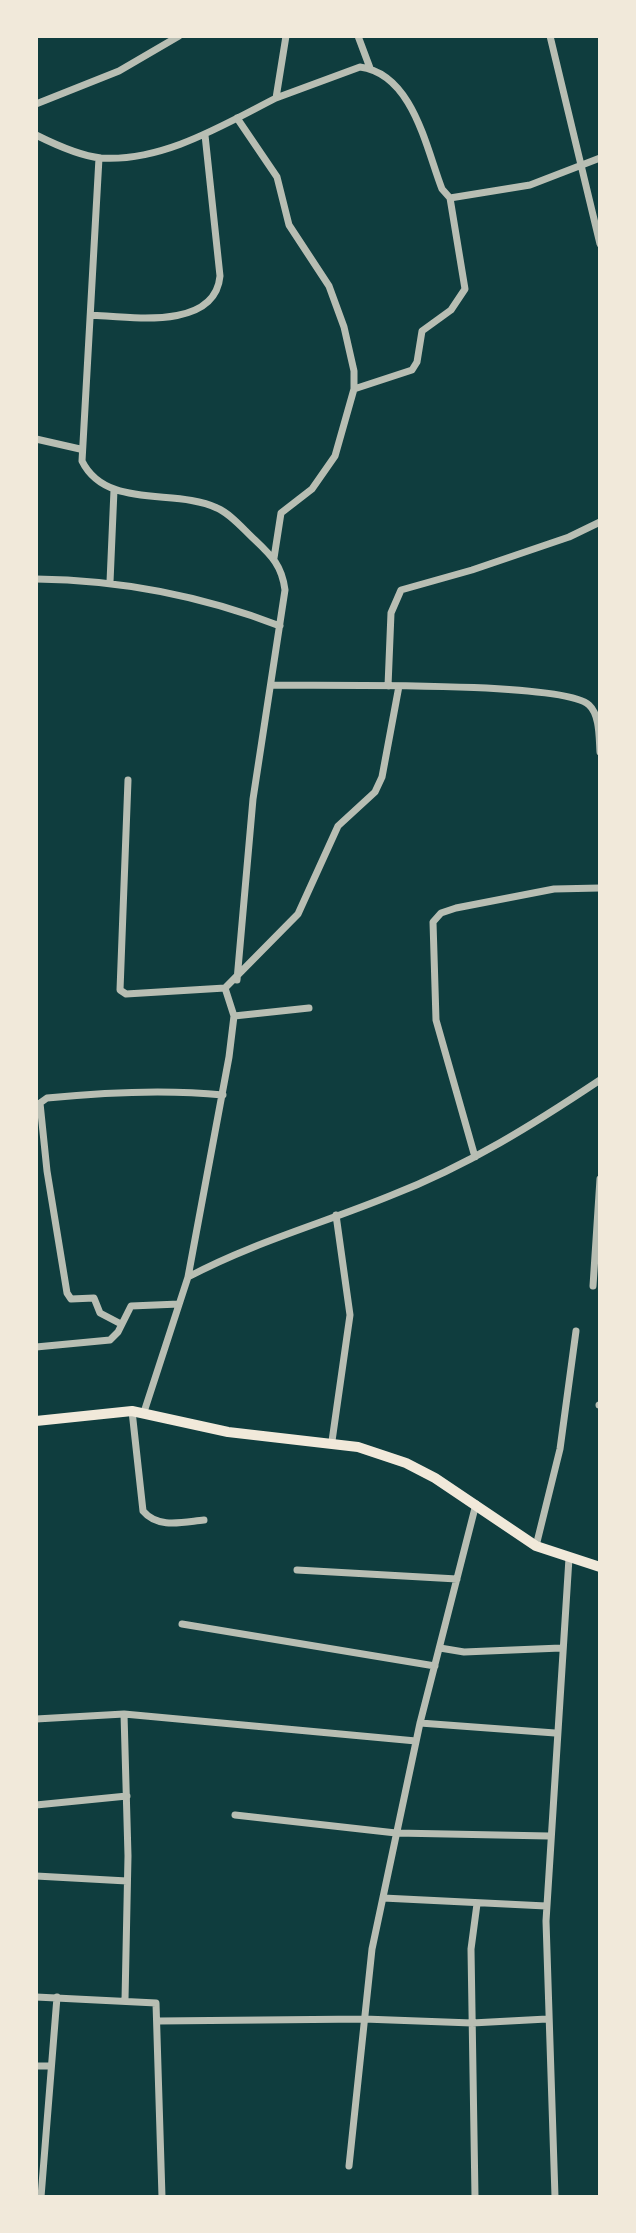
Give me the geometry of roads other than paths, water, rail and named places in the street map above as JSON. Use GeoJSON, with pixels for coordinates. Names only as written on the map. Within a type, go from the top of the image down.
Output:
{"type":"FeatureCollection","features":[{"type":"Feature","properties":{"kind":"main road"},"geometry":{"type":"LineString","coordinates":[[36,1421],[138,1412],[228,1432],[332,1441],[406,1463],[476,1504],[536,1546],[600,1567]]}},
{"type":"Feature","properties":{"kind":"street"},"geometry":{"type":"LineString","coordinates":[[36,104],[119,71],[179,36]]}},
{"type":"Feature","properties":{"kind":"street"},"geometry":{"type":"LineString","coordinates":[[276,98],[286,36]]}},
{"type":"Feature","properties":{"kind":"street"},"geometry":{"type":"LineString","coordinates":[[358,36],[370,68]]}},
{"type":"Feature","properties":{"kind":"street"},"geometry":{"type":"LineString","coordinates":[[550,36],[600,244]]}},
{"type":"Feature","properties":{"kind":"street"},"geometry":{"type":"LineString","coordinates":[[36,135],[99,158],[139,154],[205,135],[276,98],[360,67],[370,68],[398,88],[409,103],[442,189],[450,198],[465,289],[460,301],[422,331],[417,362],[412,370],[354,389]]}},
{"type":"Feature","properties":{"kind":"street"},"geometry":{"type":"LineString","coordinates":[[237,118],[277,177],[289,225],[329,286],[352,355],[354,389],[335,456],[312,489],[288,506],[278,520],[274,558]]}},
{"type":"Feature","properties":{"kind":"street"},"geometry":{"type":"LineString","coordinates":[[91,315],[152,318],[187,313],[204,306],[215,294],[220,276],[205,135]]}},
{"type":"Feature","properties":{"kind":"street"},"geometry":{"type":"LineString","coordinates":[[99,158],[80,449],[88,473],[114,490],[216,507],[274,558],[282,570],[285,590],[253,799],[237,980]]}},
{"type":"Feature","properties":{"kind":"street"},"geometry":{"type":"LineString","coordinates":[[450,198],[530,185],[600,158]]}},
{"type":"Feature","properties":{"kind":"street"},"geometry":{"type":"LineString","coordinates":[[36,439],[80,449]]}},
{"type":"Feature","properties":{"kind":"street"},"geometry":{"type":"LineString","coordinates":[[110,582],[114,490]]}},
{"type":"Feature","properties":{"kind":"street"},"geometry":{"type":"LineString","coordinates":[[388,686],[391,613],[401,590],[600,525]]}},
{"type":"Feature","properties":{"kind":"street"},"geometry":{"type":"LineString","coordinates":[[36,579],[110,582],[176,592],[280,626]]}},
{"type":"Feature","properties":{"kind":"street"},"geometry":{"type":"LineString","coordinates":[[271,685],[491,688],[574,697],[598,714],[600,752]]}},
{"type":"Feature","properties":{"kind":"street"},"geometry":{"type":"LineString","coordinates":[[128,780],[120,990],[126,994],[225,988],[237,980],[298,914],[338,826],[375,792],[382,777],[399,686]]}},
{"type":"Feature","properties":{"kind":"street"},"geometry":{"type":"LineString","coordinates":[[475,1157],[436,1020],[433,922],[441,913],[456,908],[554,889],[600,888]]}},
{"type":"Feature","properties":{"kind":"street"},"geometry":{"type":"LineString","coordinates":[[204,1520],[165,1523],[151,1519],[143,1511],[138,1412],[188,1277],[223,1095],[234,1016],[225,988]]}},
{"type":"Feature","properties":{"kind":"street"},"geometry":{"type":"LineString","coordinates":[[234,1016],[309,1008]]}},
{"type":"Feature","properties":{"kind":"street"},"geometry":{"type":"LineString","coordinates":[[188,1277],[283,1233],[392,1195],[475,1157],[527,1129],[600,1080]]}},
{"type":"Feature","properties":{"kind":"street"},"geometry":{"type":"LineString","coordinates":[[121,1324],[100,1313],[94,1298],[71,1299],[67,1293],[47,1171],[40,1103],[47,1098],[117,1091],[223,1095]]}},
{"type":"Feature","properties":{"kind":"street"},"geometry":{"type":"LineString","coordinates":[[593,1286],[600,1179]]}},
{"type":"Feature","properties":{"kind":"street"},"geometry":{"type":"LineString","coordinates":[[332,1441],[350,1315],[336,1215]]}},
{"type":"Feature","properties":{"kind":"street"},"geometry":{"type":"LineString","coordinates":[[36,1347],[110,1340],[116,1336],[133,1305],[179,1304]]}},
{"type":"Feature","properties":{"kind":"street"},"geometry":{"type":"LineString","coordinates":[[536,1546],[560,1449],[576,1331]]}},
{"type":"Feature","properties":{"kind":"street"},"geometry":{"type":"LineString","coordinates":[[349,2166],[372,1949],[420,1723],[476,1504]]}},
{"type":"Feature","properties":{"kind":"street"},"geometry":{"type":"LineString","coordinates":[[555,2197],[547,2019],[546,1906],[555,1733],[569,1558]]}},
{"type":"Feature","properties":{"kind":"street"},"geometry":{"type":"LineString","coordinates":[[297,1570],[457,1579]]}},
{"type":"Feature","properties":{"kind":"street"},"geometry":{"type":"LineString","coordinates":[[182,1624],[435,1666]]}},
{"type":"Feature","properties":{"kind":"street"},"geometry":{"type":"LineString","coordinates":[[440,1648],[464,1652],[561,1648]]}},
{"type":"Feature","properties":{"kind":"street"},"geometry":{"type":"LineString","coordinates":[[36,1719],[124,1714],[416,1741]]}},
{"type":"Feature","properties":{"kind":"street"},"geometry":{"type":"LineString","coordinates":[[124,1714],[127,1796],[125,2000]]}},
{"type":"Feature","properties":{"kind":"street"},"geometry":{"type":"LineString","coordinates":[[420,1723],[555,1733]]}},
{"type":"Feature","properties":{"kind":"street"},"geometry":{"type":"LineString","coordinates":[[36,1805],[127,1796]]}},
{"type":"Feature","properties":{"kind":"street"},"geometry":{"type":"LineString","coordinates":[[235,1815],[396,1833],[549,1836]]}},
{"type":"Feature","properties":{"kind":"street"},"geometry":{"type":"LineString","coordinates":[[36,1876],[127,1881]]}},
{"type":"Feature","properties":{"kind":"street"},"geometry":{"type":"LineString","coordinates":[[383,1898],[546,1906]]}},
{"type":"Feature","properties":{"kind":"street"},"geometry":{"type":"LineString","coordinates":[[475,2197],[471,1949],[477,1904]]}},
{"type":"Feature","properties":{"kind":"street"},"geometry":{"type":"LineString","coordinates":[[36,1997],[154,2001],[159,2021],[162,2197]]}},
{"type":"Feature","properties":{"kind":"street"},"geometry":{"type":"LineString","coordinates":[[41,2197],[40,2159],[57,1997]]}},
{"type":"Feature","properties":{"kind":"street"},"geometry":{"type":"LineString","coordinates":[[159,2021],[364,2019],[472,2023],[547,2019]]}},
{"type":"Feature","properties":{"kind":"street"},"geometry":{"type":"LineString","coordinates":[[36,2066],[51,2066]]}}]}
